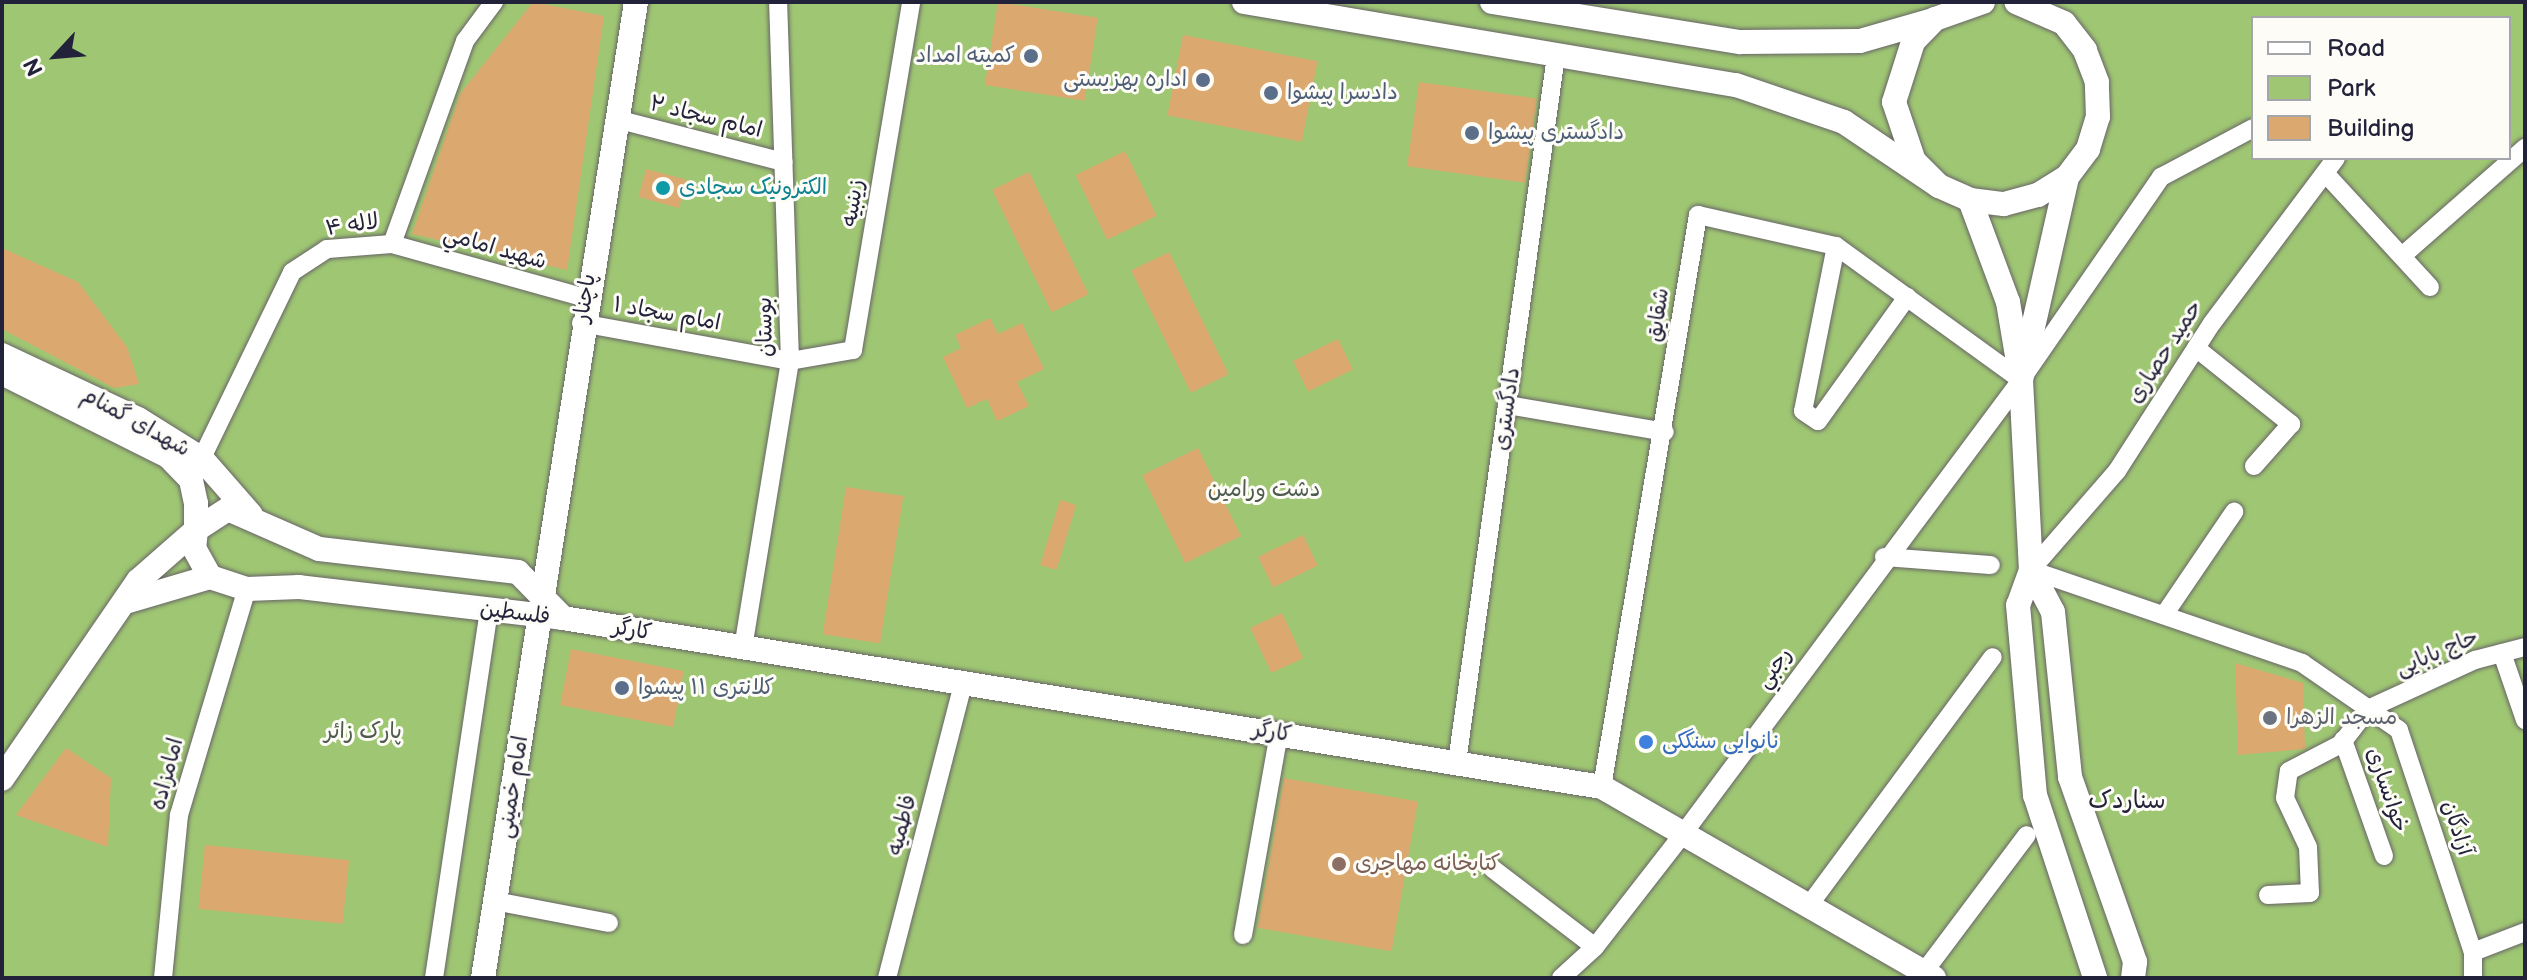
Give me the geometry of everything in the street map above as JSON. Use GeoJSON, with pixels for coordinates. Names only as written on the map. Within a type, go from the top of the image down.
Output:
{"type":"FeatureCollection","features":[{"type":"Feature","properties":{"kind":"main road","name":"پاچنار"},"geometry":{"type":"LineString","coordinates":[[548,610],[548,549],[585,298],[636,2]]}},
{"type":"Feature","properties":{"kind":"main road"},"geometry":{"type":"LineString","coordinates":[[1244,2],[1736,85],[1844,122],[1939,186],[1970,200],[2027,198],[2067,177]]}},
{"type":"Feature","properties":{"kind":"main road"},"geometry":{"type":"LineString","coordinates":[[1492,2],[1740,42],[1860,41],[1983,2]]}},
{"type":"Feature","properties":{"kind":"main road"},"geometry":{"type":"LineString","coordinates":[[2016,2],[2064,23],[2097,82],[2098,117],[2088,149],[2067,177],[2021,380]]}},
{"type":"Feature","properties":{"kind":"main road"},"geometry":{"type":"LineString","coordinates":[[1935,19],[1899,71],[1894,102],[1914,161],[1939,186]]}},
{"type":"Feature","properties":{"kind":"main road"},"geometry":{"type":"LineString","coordinates":[[1970,200],[2008,302],[2021,380],[2031,570],[2018,605],[2035,795],[2095,978]]}},
{"type":"Feature","properties":{"kind":"main road","name":"شهدای گمنام"},"geometry":{"type":"LineString","coordinates":[[2,355],[138,419],[251,515]]}},
{"type":"Feature","properties":{"kind":"main road","name":"شهدای گمنام"},"geometry":{"type":"LineString","coordinates":[[2,373],[197,469]]}},
{"type":"Feature","properties":{"kind":"main road","name":"شهدای گمنام"},"geometry":{"type":"LineString","coordinates":[[196,530],[197,469]]}},
{"type":"Feature","properties":{"kind":"main road","name":"فلسطین"},"geometry":{"type":"LineString","coordinates":[[2,779],[148,568],[213,513],[251,515],[319,549],[518,572],[548,610]]}},
{"type":"Feature","properties":{"kind":"main road"},"geometry":{"type":"LineString","coordinates":[[125,602],[210,577],[194,548],[196,530]]}},
{"type":"Feature","properties":{"kind":"main road"},"geometry":{"type":"LineString","coordinates":[[518,572],[548,549]]}},
{"type":"Feature","properties":{"kind":"main road"},"geometry":{"type":"LineString","coordinates":[[437,603],[441,564]]}},
{"type":"Feature","properties":{"kind":"main road"},"geometry":{"type":"LineString","coordinates":[[2031,570],[2053,612],[2070,777],[2135,962],[2133,978]]}},
{"type":"Feature","properties":{"kind":"main road","name":"فلسطین"},"geometry":{"type":"LineString","coordinates":[[210,577],[247,589],[299,587],[489,610],[548,610]]}},
{"type":"Feature","properties":{"kind":"main road","name":"کارگر"},"geometry":{"type":"LineString","coordinates":[[548,610],[743,648],[1602,787],[1686,830],[1929,975]]}},
{"type":"Feature","properties":{"kind":"main road","name":"امام خمینی"},"geometry":{"type":"LineString","coordinates":[[483,978],[548,610]]}},
{"type":"Feature","properties":{"kind":"street","name":"لاله ۴"},"geometry":{"type":"LineString","coordinates":[[197,469],[292,272],[327,249],[392,244],[465,41],[494,2]]}},
{"type":"Feature","properties":{"kind":"street","name":"بوستان"},"geometry":{"type":"LineString","coordinates":[[743,648],[790,361],[778,2]]}},
{"type":"Feature","properties":{"kind":"street","name":"زينبيه"},"geometry":{"type":"LineString","coordinates":[[790,361],[853,350],[911,2]]}},
{"type":"Feature","properties":{"kind":"street","name":"دادگستری"},"geometry":{"type":"LineString","coordinates":[[1457,762],[1556,56]]}},
{"type":"Feature","properties":{"kind":"street","name":"امام سجاد ۲"},"geometry":{"type":"LineString","coordinates":[[616,119],[784,162]]}},
{"type":"Feature","properties":{"kind":"street"},"geometry":{"type":"LineString","coordinates":[[2021,380],[2161,177],[2251,129]]}},
{"type":"Feature","properties":{"kind":"street"},"geometry":{"type":"LineString","coordinates":[[2402,256],[2525,148]]}},
{"type":"Feature","properties":{"kind":"street"},"geometry":{"type":"LineString","coordinates":[[2331,166],[2430,287]]}},
{"type":"Feature","properties":{"kind":"street","name":"حمید حصاری"},"geometry":{"type":"LineString","coordinates":[[2031,570],[2117,471],[2196,348],[2331,166]]}},
{"type":"Feature","properties":{"kind":"street","name":"شقايق"},"geometry":{"type":"LineString","coordinates":[[1602,787],[1665,432],[1698,215],[1836,246],[2021,380]]}},
{"type":"Feature","properties":{"kind":"street","name":"شهيد امامي"},"geometry":{"type":"LineString","coordinates":[[392,244],[585,298]]}},
{"type":"Feature","properties":{"kind":"street"},"geometry":{"type":"LineString","coordinates":[[1836,246],[1803,411],[1818,421],[1907,297]]}},
{"type":"Feature","properties":{"kind":"street","name":"امام سجاد ۱"},"geometry":{"type":"LineString","coordinates":[[581,323],[790,361]]}},
{"type":"Feature","properties":{"kind":"street"},"geometry":{"type":"LineString","coordinates":[[2196,348],[2291,424],[2254,466]]}},
{"type":"Feature","properties":{"kind":"street","name":"رجبي"},"geometry":{"type":"LineString","coordinates":[[1561,978],[1595,947],[1686,830],[1884,557],[2021,380]]}},
{"type":"Feature","properties":{"kind":"street"},"geometry":{"type":"LineString","coordinates":[[1507,405],[1665,432]]}},
{"type":"Feature","properties":{"kind":"street"},"geometry":{"type":"LineString","coordinates":[[2164,615],[2234,512]]}},
{"type":"Feature","properties":{"kind":"street"},"geometry":{"type":"LineString","coordinates":[[1884,557],[1991,565]]}},
{"type":"Feature","properties":{"kind":"street"},"geometry":{"type":"LineString","coordinates":[[2031,570],[2302,663],[2368,709],[2343,740],[2289,771],[2285,798],[2308,847],[2310,893],[2268,895]]}},
{"type":"Feature","properties":{"kind":"street","name":"امامزاده"},"geometry":{"type":"LineString","coordinates":[[163,978],[179,815],[247,589]]}},
{"type":"Feature","properties":{"kind":"street"},"geometry":{"type":"LineString","coordinates":[[434,978],[489,610]]}},
{"type":"Feature","properties":{"kind":"street","name":"حاج بابایی"},"geometry":{"type":"LineString","coordinates":[[2368,709],[2502,653],[2525,647]]}},
{"type":"Feature","properties":{"kind":"street"},"geometry":{"type":"LineString","coordinates":[[2502,653],[2525,720]]}},
{"type":"Feature","properties":{"kind":"street"},"geometry":{"type":"LineString","coordinates":[[1810,904],[1993,657]]}},
{"type":"Feature","properties":{"kind":"street","name":"فاطميه"},"geometry":{"type":"LineString","coordinates":[[887,978],[963,684]]}},
{"type":"Feature","properties":{"kind":"street","name":"آزادگان"},"geometry":{"type":"LineString","coordinates":[[2368,709],[2399,730],[2473,952],[2473,978]]}},
{"type":"Feature","properties":{"kind":"street"},"geometry":{"type":"LineString","coordinates":[[1243,935],[1279,733]]}},
{"type":"Feature","properties":{"kind":"street","name":"خوانساری"},"geometry":{"type":"LineString","coordinates":[[2343,740],[2384,856]]}},
{"type":"Feature","properties":{"kind":"street"},"geometry":{"type":"LineString","coordinates":[[1929,975],[2027,835]]}},
{"type":"Feature","properties":{"kind":"street"},"geometry":{"type":"LineString","coordinates":[[1493,869],[1595,947]]}},
{"type":"Feature","properties":{"kind":"street"},"geometry":{"type":"LineString","coordinates":[[495,901],[609,923]]}},
{"type":"Feature","properties":{"kind":"street"},"geometry":{"type":"LineString","coordinates":[[2473,952],[2521,939]]}},
{"type":"Feature","properties":{"kind":"green space","name":"دشت ورامین"},"geometry":{"type":"Polygon","coordinates":[[[2,2],[2525,2],[2525,978],[2,978],[2,2]]]}},
{"type":"Feature","properties":{"kind":"building"},"geometry":{"type":"Polygon","coordinates":[[[533,2],[604,16],[567,270],[412,234],[460,94],[533,2]]]}},
{"type":"Feature","properties":{"kind":"building"},"geometry":{"type":"Polygon","coordinates":[[[998,2],[1098,18],[1085,101],[985,85],[998,2]]]}},
{"type":"Feature","properties":{"kind":"building"},"geometry":{"type":"Polygon","coordinates":[[[1183,35],[1317,61],[1302,142],[1167,115],[1183,35]]]}},
{"type":"Feature","properties":{"kind":"building","name":"دادگستری پیشوا"},"geometry":{"type":"Polygon","coordinates":[[[1419,82],[1537,99],[1525,183],[1407,166],[1419,82]]]}},
{"type":"Feature","properties":{"kind":"building"},"geometry":{"type":"Polygon","coordinates":[[[1125,151],[1157,216],[1107,240],[1076,175],[1125,151]]]}},
{"type":"Feature","properties":{"kind":"building","name":"الکترونیک سجادی"},"geometry":{"type":"Polygon","coordinates":[[[646,169],[687,180],[679,208],[638,197],[646,169]]]}},
{"type":"Feature","properties":{"kind":"building"},"geometry":{"type":"Polygon","coordinates":[[[1029,172],[1089,294],[1052,312],[992,190],[1029,172]]]}},
{"type":"Feature","properties":{"kind":"building"},"geometry":{"type":"Polygon","coordinates":[[[2,248],[78,282],[127,347],[139,384],[114,388],[2,329],[2,248]]]}},
{"type":"Feature","properties":{"kind":"building"},"geometry":{"type":"Polygon","coordinates":[[[1169,252],[1229,374],[1191,393],[1131,270],[1169,252]]]}},
{"type":"Feature","properties":{"kind":"building"},"geometry":{"type":"Polygon","coordinates":[[[990,318],[998,334],[1022,323],[1044,369],[1017,382],[1029,406],[997,421],[987,399],[967,408],[943,357],[961,348],[955,335],[990,318]]]}},
{"type":"Feature","properties":{"kind":"building"},"geometry":{"type":"Polygon","coordinates":[[[1338,339],[1353,370],[1308,391],[1293,361],[1338,339]]]}},
{"type":"Feature","properties":{"kind":"building"},"geometry":{"type":"Polygon","coordinates":[[[1198,448],[1241,536],[1185,563],[1142,475],[1198,448]]]}},
{"type":"Feature","properties":{"kind":"building"},"geometry":{"type":"Polygon","coordinates":[[[846,487],[903,496],[880,643],[823,634],[846,487]]]}},
{"type":"Feature","properties":{"kind":"building"},"geometry":{"type":"Polygon","coordinates":[[[1060,500],[1076,505],[1056,570],[1040,565],[1060,500]]]}},
{"type":"Feature","properties":{"kind":"building"},"geometry":{"type":"Polygon","coordinates":[[[1303,535],[1318,566],[1273,587],[1258,557],[1303,535]]]}},
{"type":"Feature","properties":{"kind":"building"},"geometry":{"type":"Polygon","coordinates":[[[1282,613],[1303,658],[1271,673],[1250,628],[1282,613]]]}},
{"type":"Feature","properties":{"kind":"building","name":"کلانتری ۱۱ پیشوا"},"geometry":{"type":"Polygon","coordinates":[[[571,649],[684,671],[673,727],[560,705],[571,649]]]}},
{"type":"Feature","properties":{"kind":"building","name":"مسجد الزهرا"},"geometry":{"type":"Polygon","coordinates":[[[2235,663],[2303,683],[2305,749],[2238,755],[2235,663]]]}},
{"type":"Feature","properties":{"kind":"building"},"geometry":{"type":"Polygon","coordinates":[[[66,748],[111,778],[108,847],[16,815],[66,748]]]}},
{"type":"Feature","properties":{"kind":"building","name":"کتابخانه مهاجری"},"geometry":{"type":"Polygon","coordinates":[[[1284,778],[1418,802],[1392,951],[1258,928],[1284,778]]]}},
{"type":"Feature","properties":{"kind":"building"},"geometry":{"type":"Polygon","coordinates":[[[205,845],[349,860],[343,924],[198,909],[205,845]]]}},
{"type":"Feature","properties":{"kind":"place","name":"کمیته امداد"},"geometry":{"type":"Point","coordinates":[1031,56]}},
{"type":"Feature","properties":{"kind":"place","name":"اداره بهزیستی"},"geometry":{"type":"Point","coordinates":[1203,80]}},
{"type":"Feature","properties":{"kind":"place","name":"دادسرا پیشوا"},"geometry":{"type":"Point","coordinates":[1271,93]}},
{"type":"Feature","properties":{"kind":"place","name":"دادگستری پیشوا"},"geometry":{"type":"Point","coordinates":[1472,133]}},
{"type":"Feature","properties":{"kind":"place","name":"الکترونیک سجادی"},"geometry":{"type":"Point","coordinates":[663,188]}},
{"type":"Feature","properties":{"kind":"place","name":"کلانتری ۱۱ پیشوا"},"geometry":{"type":"Point","coordinates":[622,688]}},
{"type":"Feature","properties":{"kind":"place","name":"مسجد الزهرا"},"geometry":{"type":"Point","coordinates":[2270,718]}},
{"type":"Feature","properties":{"kind":"place","name":"نانوایی سنگکی"},"geometry":{"type":"Point","coordinates":[1646,742]}},
{"type":"Feature","properties":{"kind":"place","name":"کتابخانه مهاجری"},"geometry":{"type":"Point","coordinates":[1339,864]}},
{"type":"Feature","properties":{"kind":"district","name":"سناردک"},"geometry":{"type":"Point","coordinates":[2127,801]}},
{"type":"Feature","properties":{"kind":"park label","name":"پارک زائر"},"geometry":{"type":"Point","coordinates":[363,732]}}]}
